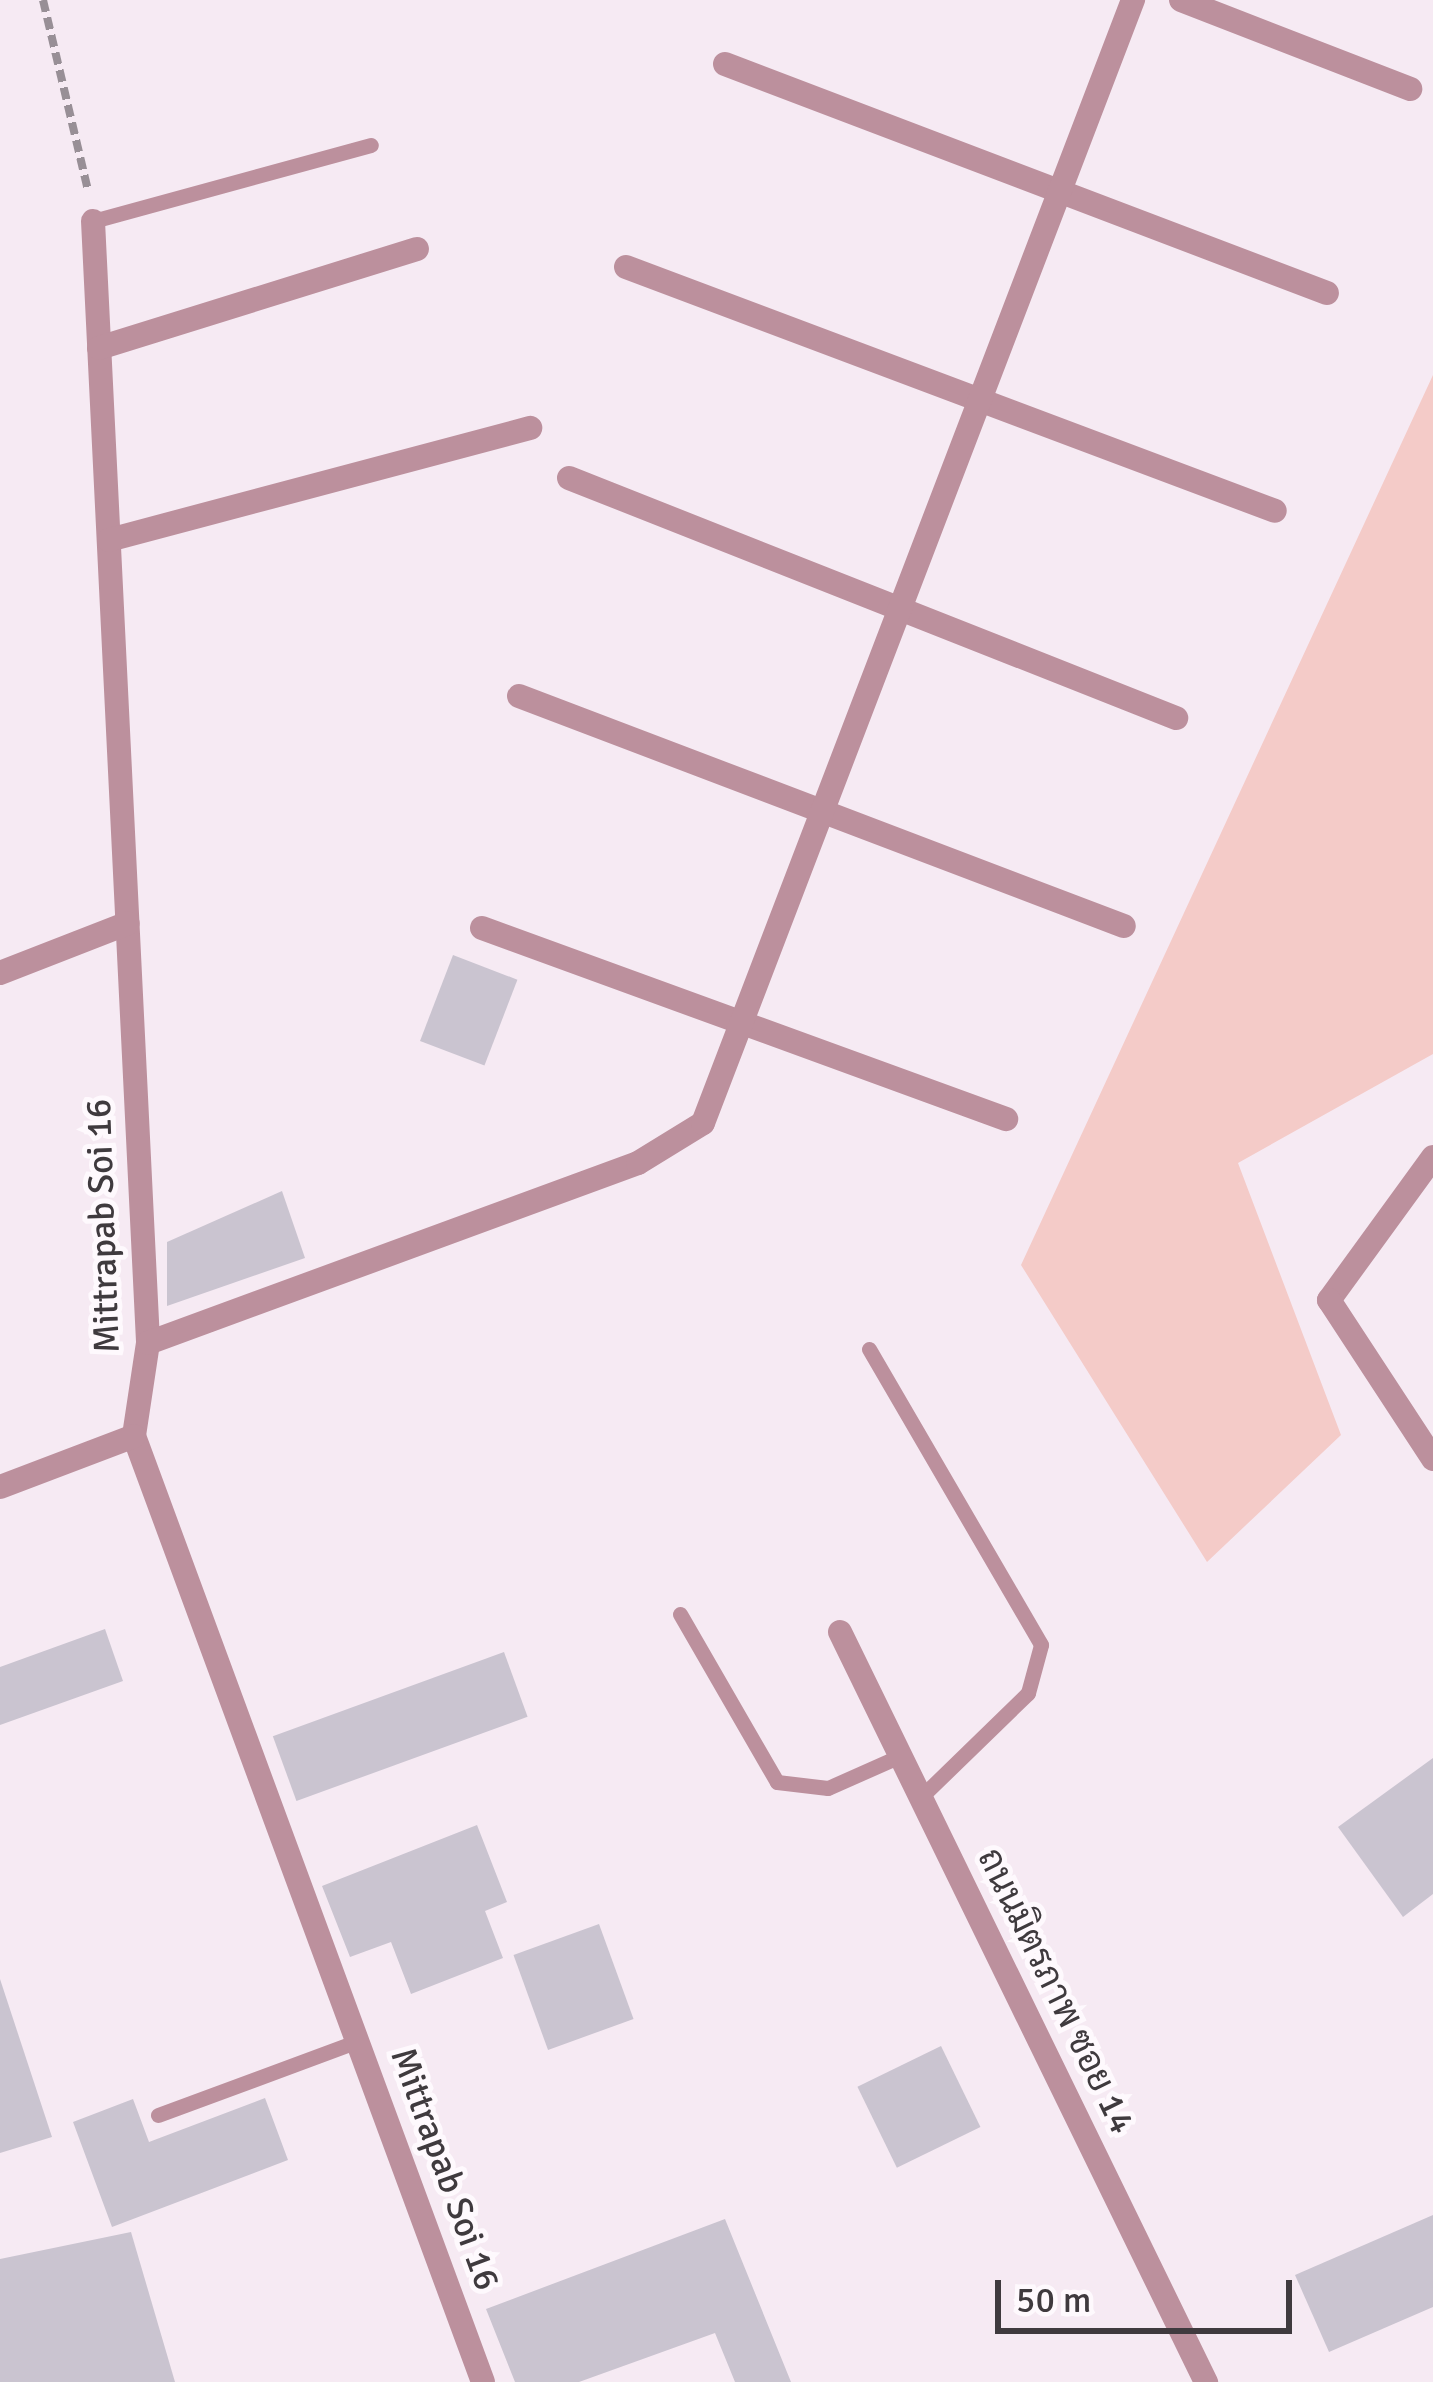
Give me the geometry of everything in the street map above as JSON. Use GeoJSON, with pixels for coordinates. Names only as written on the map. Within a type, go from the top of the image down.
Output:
{"type":"FeatureCollection","features":[{"type":"Feature","properties":{"kind":"street"},"geometry":{"type":"LineString","coordinates":[[148,1343],[638,1163],[703,1123],[736,1025],[1132,0]]}},
{"type":"Feature","properties":{"kind":"street"},"geometry":{"type":"LineString","coordinates":[[1181,0],[1410,89]]}},
{"type":"Feature","properties":{"kind":"street"},"geometry":{"type":"LineString","coordinates":[[725,64],[1328,293]]}},
{"type":"Feature","properties":{"kind":"street","name":"Mittrapab Soi 16"},"geometry":{"type":"LineString","coordinates":[[93,221],[148,1343],[134,1436],[361,2040],[483,2382]]}},
{"type":"Feature","properties":{"kind":"street"},"geometry":{"type":"LineString","coordinates":[[100,348],[417,249]]}},
{"type":"Feature","properties":{"kind":"street"},"geometry":{"type":"LineString","coordinates":[[626,267],[1274,512]]}},
{"type":"Feature","properties":{"kind":"street"},"geometry":{"type":"LineString","coordinates":[[109,540],[530,428]]}},
{"type":"Feature","properties":{"kind":"street"},"geometry":{"type":"LineString","coordinates":[[569,478],[1175,718]]}},
{"type":"Feature","properties":{"kind":"street"},"geometry":{"type":"LineString","coordinates":[[519,695],[1124,926]]}},
{"type":"Feature","properties":{"kind":"street"},"geometry":{"type":"LineString","coordinates":[[0,974],[128,923]]}},
{"type":"Feature","properties":{"kind":"street"},"geometry":{"type":"LineString","coordinates":[[482,928],[736,1025],[1006,1119]]}},
{"type":"Feature","properties":{"kind":"street"},"geometry":{"type":"LineString","coordinates":[[1433,1157],[1329,1300],[1433,1459]]}},
{"type":"Feature","properties":{"kind":"street"},"geometry":{"type":"LineString","coordinates":[[0,1487],[134,1436]]}},
{"type":"Feature","properties":{"kind":"street","name":"ถนนมิตรภาพ ซอย 14"},"geometry":{"type":"LineString","coordinates":[[840,1632],[1207,2382]]}},
{"type":"Feature","properties":{"kind":"lane"},"geometry":{"type":"LineString","coordinates":[[93,221],[371,145]]}},
{"type":"Feature","properties":{"kind":"lane"},"geometry":{"type":"LineString","coordinates":[[869,1349],[1041,1645],[1028,1693],[922,1796]]}},
{"type":"Feature","properties":{"kind":"lane"},"geometry":{"type":"LineString","coordinates":[[680,1614],[778,1782],[828,1788],[902,1755]]}},
{"type":"Feature","properties":{"kind":"lane"},"geometry":{"type":"LineString","coordinates":[[158,2115],[361,2040]]}},
{"type":"Feature","properties":{"kind":"path"},"geometry":{"type":"LineString","coordinates":[[43,0],[93,221]]}},
{"type":"Feature","properties":{"kind":"shaded area"},"geometry":{"type":"Polygon","coordinates":[[[1433,375],[1433,1054],[1238,1163],[1341,1435],[1207,1562],[1021,1265],[1433,375]]]}},
{"type":"Feature","properties":{"kind":"building"},"geometry":{"type":"Polygon","coordinates":[[[453,955],[517,980],[484,1066],[420,1041],[453,955]]]}},
{"type":"Feature","properties":{"kind":"building"},"geometry":{"type":"Polygon","coordinates":[[[282,1191],[305,1258],[167,1306],[167,1242],[282,1191]]]}},
{"type":"Feature","properties":{"kind":"building"},"geometry":{"type":"Polygon","coordinates":[[[105,1629],[123,1681],[0,1725],[0,1667],[105,1629]]]}},
{"type":"Feature","properties":{"kind":"building"},"geometry":{"type":"Polygon","coordinates":[[[504,1652],[528,1717],[296,1801],[273,1736],[504,1652]]]}},
{"type":"Feature","properties":{"kind":"building"},"geometry":{"type":"Polygon","coordinates":[[[1433,1758],[1433,1894],[1403,1917],[1338,1827],[1433,1758]]]}},
{"type":"Feature","properties":{"kind":"building"},"geometry":{"type":"Polygon","coordinates":[[[477,1825],[507,1902],[485,1911],[503,1958],[411,1994],[391,1942],[350,1957],[322,1886],[477,1825]]]}},
{"type":"Feature","properties":{"kind":"building"},"geometry":{"type":"Polygon","coordinates":[[[599,1924],[634,2019],[548,2050],[513,1955],[599,1924]]]}},
{"type":"Feature","properties":{"kind":"building"},"geometry":{"type":"Polygon","coordinates":[[[0,1979],[52,2137],[0,2153],[0,1979]]]}},
{"type":"Feature","properties":{"kind":"building"},"geometry":{"type":"Polygon","coordinates":[[[941,2046],[980,2127],[897,2168],[857,2087],[941,2046]]]}},
{"type":"Feature","properties":{"kind":"building"},"geometry":{"type":"Polygon","coordinates":[[[265,2098],[288,2160],[112,2227],[73,2122],[133,2099],[149,2142],[265,2098]]]}},
{"type":"Feature","properties":{"kind":"building"},"geometry":{"type":"Polygon","coordinates":[[[1433,2215],[1433,2307],[1329,2352],[1295,2275],[1433,2215]]]}},
{"type":"Feature","properties":{"kind":"building"},"geometry":{"type":"Polygon","coordinates":[[[725,2219],[791,2382],[735,2382],[715,2333],[579,2382],[515,2382],[486,2309],[725,2219]]]}},
{"type":"Feature","properties":{"kind":"building"},"geometry":{"type":"Polygon","coordinates":[[[131,2232],[175,2382],[0,2382],[0,2259],[131,2232]]]}}]}
